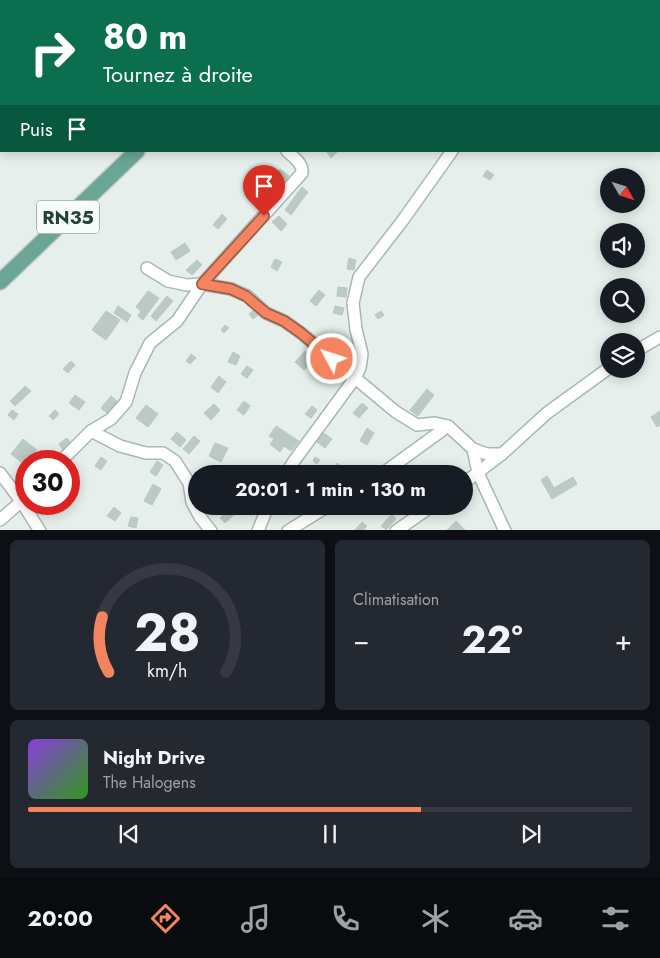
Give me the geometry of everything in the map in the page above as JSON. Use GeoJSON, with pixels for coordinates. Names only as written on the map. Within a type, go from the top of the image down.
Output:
{"type":"FeatureCollection","features":[{"type":"Feature","properties":{"kind":"main road","name":"RN35"},"geometry":{"type":"LineString","coordinates":[[0,282],[135,152]]}},
{"type":"Feature","properties":{"kind":"street"},"geometry":{"type":"LineString","coordinates":[[72,450],[90,432],[111,420],[126,402],[135,372],[150,343],[177,321],[202,284],[302,173],[303,168],[300,163],[288,152]]}},
{"type":"Feature","properties":{"kind":"street"},"geometry":{"type":"LineString","coordinates":[[292,465],[355,378],[360,368],[362,354],[353,302],[359,277],[403,220],[451,152]]}},
{"type":"Feature","properties":{"kind":"street"},"geometry":{"type":"LineString","coordinates":[[147,268],[168,281],[187,285],[202,284],[231,289],[246,296],[266,313],[284,321],[301,333],[396,412],[417,425],[435,423],[448,426],[473,449],[487,454],[502,454]]}},
{"type":"Feature","properties":{"kind":"street"},"geometry":{"type":"LineString","coordinates":[[645,345],[660,337]]}},
{"type":"Feature","properties":{"kind":"street"},"geometry":{"type":"LineString","coordinates":[[473,477],[502,454],[547,413],[600,375]]}},
{"type":"Feature","properties":{"kind":"street"},"geometry":{"type":"LineString","coordinates":[[394,465],[448,426]]}},
{"type":"Feature","properties":{"kind":"street"},"geometry":{"type":"LineString","coordinates":[[90,432],[120,446],[146,452],[163,453],[175,461],[189,483],[192,502],[200,517],[211,530]]}},
{"type":"Feature","properties":{"kind":"street"},"geometry":{"type":"LineString","coordinates":[[473,449],[478,473],[505,530]]}},
{"type":"Feature","properties":{"kind":"street"},"geometry":{"type":"LineString","coordinates":[[0,473],[15,489]]}},
{"type":"Feature","properties":{"kind":"street"},"geometry":{"type":"LineString","coordinates":[[0,520],[15,507]]}},
{"type":"Feature","properties":{"kind":"street"},"geometry":{"type":"LineString","coordinates":[[32,515],[40,530]]}},
{"type":"Feature","properties":{"kind":"street"},"geometry":{"type":"LineString","coordinates":[[258,530],[264,515]]}},
{"type":"Feature","properties":{"kind":"street"},"geometry":{"type":"LineString","coordinates":[[288,530],[313,515]]}},
{"type":"Feature","properties":{"kind":"street"},"geometry":{"type":"LineString","coordinates":[[396,530],[418,515]]}},
{"type":"Feature","properties":{"kind":"building"},"geometry":{"type":"Polygon","coordinates":[[[327,152],[337,152],[331,158],[327,152]]]}},
{"type":"Feature","properties":{"kind":"building"},"geometry":{"type":"Polygon","coordinates":[[[280,169],[289,176],[259,210],[251,202],[280,169]]]}},
{"type":"Feature","properties":{"kind":"building"},"geometry":{"type":"Polygon","coordinates":[[[487,170],[494,175],[490,180],[483,176],[487,170]]]}},
{"type":"Feature","properties":{"kind":"building"},"geometry":{"type":"Polygon","coordinates":[[[302,187],[308,192],[291,215],[285,210],[302,187]]]}},
{"type":"Feature","properties":{"kind":"building"},"geometry":{"type":"Polygon","coordinates":[[[222,214],[227,219],[218,229],[213,225],[222,214]]]}},
{"type":"Feature","properties":{"kind":"building"},"geometry":{"type":"Polygon","coordinates":[[[279,216],[287,224],[281,231],[272,222],[279,216]]]}},
{"type":"Feature","properties":{"kind":"building"},"geometry":{"type":"Polygon","coordinates":[[[185,243],[190,251],[176,260],[171,252],[185,243]]]}},
{"type":"Feature","properties":{"kind":"building"},"geometry":{"type":"Polygon","coordinates":[[[349,258],[356,260],[354,270],[347,269],[349,258]]]}},
{"type":"Feature","properties":{"kind":"building"},"geometry":{"type":"Polygon","coordinates":[[[275,259],[282,262],[277,271],[271,267],[275,259]]]}},
{"type":"Feature","properties":{"kind":"building"},"geometry":{"type":"Polygon","coordinates":[[[197,260],[202,265],[192,275],[186,270],[197,260]]]}},
{"type":"Feature","properties":{"kind":"building"},"geometry":{"type":"Polygon","coordinates":[[[338,287],[347,288],[346,297],[337,296],[338,287]]]}},
{"type":"Feature","properties":{"kind":"building"},"geometry":{"type":"Polygon","coordinates":[[[319,290],[325,295],[316,306],[310,301],[319,290]]]}},
{"type":"Feature","properties":{"kind":"building"},"geometry":{"type":"Polygon","coordinates":[[[148,291],[159,298],[143,320],[138,316],[141,311],[136,307],[148,291]]]}},
{"type":"Feature","properties":{"kind":"building"},"geometry":{"type":"Polygon","coordinates":[[[167,296],[173,301],[156,321],[151,316],[167,296]]]}},
{"type":"Feature","properties":{"kind":"building"},"geometry":{"type":"Polygon","coordinates":[[[118,306],[131,315],[127,322],[114,313],[118,306]]]}},
{"type":"Feature","properties":{"kind":"building"},"geometry":{"type":"Polygon","coordinates":[[[335,306],[344,308],[342,315],[333,313],[335,306]]]}},
{"type":"Feature","properties":{"kind":"building"},"geometry":{"type":"Polygon","coordinates":[[[255,309],[259,314],[253,319],[249,314],[255,309]]]}},
{"type":"Feature","properties":{"kind":"building"},"geometry":{"type":"Polygon","coordinates":[[[106,311],[120,320],[106,340],[92,330],[106,311]]]}},
{"type":"Feature","properties":{"kind":"building"},"geometry":{"type":"Polygon","coordinates":[[[381,311],[384,315],[378,319],[375,315],[381,311]]]}},
{"type":"Feature","properties":{"kind":"building"},"geometry":{"type":"Polygon","coordinates":[[[225,325],[229,328],[224,333],[221,330],[225,325]]]}},
{"type":"Feature","properties":{"kind":"building"},"geometry":{"type":"Polygon","coordinates":[[[341,344],[352,348],[348,357],[338,353],[341,344]]]}},
{"type":"Feature","properties":{"kind":"building"},"geometry":{"type":"Polygon","coordinates":[[[305,351],[314,359],[304,370],[295,362],[305,351]]]}},
{"type":"Feature","properties":{"kind":"building"},"geometry":{"type":"Polygon","coordinates":[[[233,352],[240,356],[236,365],[228,362],[233,352]]]}},
{"type":"Feature","properties":{"kind":"building"},"geometry":{"type":"Polygon","coordinates":[[[191,354],[196,358],[190,364],[186,361],[191,354]]]}},
{"type":"Feature","properties":{"kind":"building"},"geometry":{"type":"Polygon","coordinates":[[[71,361],[75,365],[68,373],[63,369],[71,361]]]}},
{"type":"Feature","properties":{"kind":"building"},"geometry":{"type":"Polygon","coordinates":[[[247,366],[253,370],[247,378],[241,374],[247,366]]]}},
{"type":"Feature","properties":{"kind":"building"},"geometry":{"type":"Polygon","coordinates":[[[219,376],[226,382],[218,393],[211,387],[219,376]]]}},
{"type":"Feature","properties":{"kind":"building"},"geometry":{"type":"Polygon","coordinates":[[[25,386],[31,391],[15,406],[10,401],[25,386]]]}},
{"type":"Feature","properties":{"kind":"building"},"geometry":{"type":"Polygon","coordinates":[[[427,389],[434,395],[418,416],[410,410],[427,389]]]}},
{"type":"Feature","properties":{"kind":"building"},"geometry":{"type":"Polygon","coordinates":[[[75,395],[85,402],[79,410],[69,403],[75,395]]]}},
{"type":"Feature","properties":{"kind":"building"},"geometry":{"type":"Polygon","coordinates":[[[111,396],[118,402],[108,414],[101,408],[111,396]]]}},
{"type":"Feature","properties":{"kind":"building"},"geometry":{"type":"Polygon","coordinates":[[[244,401],[250,406],[244,415],[237,410],[244,401]]]}},
{"type":"Feature","properties":{"kind":"building"},"geometry":{"type":"Polygon","coordinates":[[[362,403],[368,408],[359,418],[353,413],[362,403]]]}},
{"type":"Feature","properties":{"kind":"building"},"geometry":{"type":"Polygon","coordinates":[[[214,404],[220,410],[211,420],[204,413],[214,404]]]}},
{"type":"Feature","properties":{"kind":"building"},"geometry":{"type":"Polygon","coordinates":[[[146,405],[158,414],[148,427],[136,418],[146,405]]]}},
{"type":"Feature","properties":{"kind":"building"},"geometry":{"type":"Polygon","coordinates":[[[312,406],[317,410],[311,418],[305,414],[312,406]]]}},
{"type":"Feature","properties":{"kind":"building"},"geometry":{"type":"Polygon","coordinates":[[[12,410],[18,414],[14,420],[8,415],[12,410]]]}},
{"type":"Feature","properties":{"kind":"building"},"geometry":{"type":"Polygon","coordinates":[[[55,410],[59,414],[53,420],[49,416],[55,410]]]}},
{"type":"Feature","properties":{"kind":"building"},"geometry":{"type":"Polygon","coordinates":[[[660,411],[660,425],[657,427],[651,417],[660,411]]]}},
{"type":"Feature","properties":{"kind":"building"},"geometry":{"type":"Polygon","coordinates":[[[276,426],[299,441],[291,451],[284,446],[280,452],[270,444],[274,439],[269,436],[276,426]]]}},
{"type":"Feature","properties":{"kind":"building"},"geometry":{"type":"Polygon","coordinates":[[[367,428],[374,433],[367,445],[360,441],[367,428]]]}},
{"type":"Feature","properties":{"kind":"building"},"geometry":{"type":"Polygon","coordinates":[[[177,432],[186,440],[180,447],[171,439],[177,432]]]}},
{"type":"Feature","properties":{"kind":"building"},"geometry":{"type":"Polygon","coordinates":[[[324,433],[332,439],[325,448],[317,442],[324,433]]]}},
{"type":"Feature","properties":{"kind":"building"},"geometry":{"type":"Polygon","coordinates":[[[194,436],[200,441],[189,454],[183,449],[194,436]]]}},
{"type":"Feature","properties":{"kind":"building"},"geometry":{"type":"Polygon","coordinates":[[[67,438],[71,444],[63,450],[59,444],[67,438]]]}},
{"type":"Feature","properties":{"kind":"building"},"geometry":{"type":"Polygon","coordinates":[[[23,439],[37,450],[15,450],[15,457],[11,454],[23,439]]]}},
{"type":"Feature","properties":{"kind":"building"},"geometry":{"type":"Polygon","coordinates":[[[215,443],[228,448],[221,462],[209,456],[215,443]]]}},
{"type":"Feature","properties":{"kind":"building"},"geometry":{"type":"Polygon","coordinates":[[[101,457],[107,461],[101,470],[95,466],[101,457]]]}},
{"type":"Feature","properties":{"kind":"building"},"geometry":{"type":"Polygon","coordinates":[[[315,457],[320,460],[317,464],[313,461],[315,457]]]}},
{"type":"Feature","properties":{"kind":"building"},"geometry":{"type":"Polygon","coordinates":[[[157,461],[163,465],[156,476],[150,472],[157,461]]]}},
{"type":"Feature","properties":{"kind":"building"},"geometry":{"type":"Polygon","coordinates":[[[547,476],[554,488],[573,477],[577,484],[552,499],[541,480],[547,476]]]}},
{"type":"Feature","properties":{"kind":"building"},"geometry":{"type":"Polygon","coordinates":[[[153,484],[161,489],[152,505],[144,501],[153,484]]]}},
{"type":"Feature","properties":{"kind":"building"},"geometry":{"type":"Polygon","coordinates":[[[114,507],[121,513],[115,521],[107,516],[114,507]]]}},
{"type":"Feature","properties":{"kind":"building"},"geometry":{"type":"Polygon","coordinates":[[[223,515],[234,515],[225,523],[220,518],[223,515]]]}},
{"type":"Feature","properties":{"kind":"building"},"geometry":{"type":"Polygon","coordinates":[[[391,515],[396,519],[386,530],[381,526],[391,515]]]}},
{"type":"Feature","properties":{"kind":"building"},"geometry":{"type":"Polygon","coordinates":[[[131,517],[138,518],[136,528],[128,526],[131,517]]]}},
{"type":"Feature","properties":{"kind":"building"},"geometry":{"type":"Polygon","coordinates":[[[456,521],[465,530],[447,530],[456,521]]]}},
{"type":"Feature","properties":{"kind":"building"},"geometry":{"type":"Polygon","coordinates":[[[362,522],[367,526],[364,530],[355,530],[362,522]]]}},
{"type":"Feature","properties":{"kind":"route"},"geometry":{"type":"LineString","coordinates":[[264,216],[202,284],[231,289],[246,296],[266,313],[284,321],[301,333],[332,359]]}}]}
